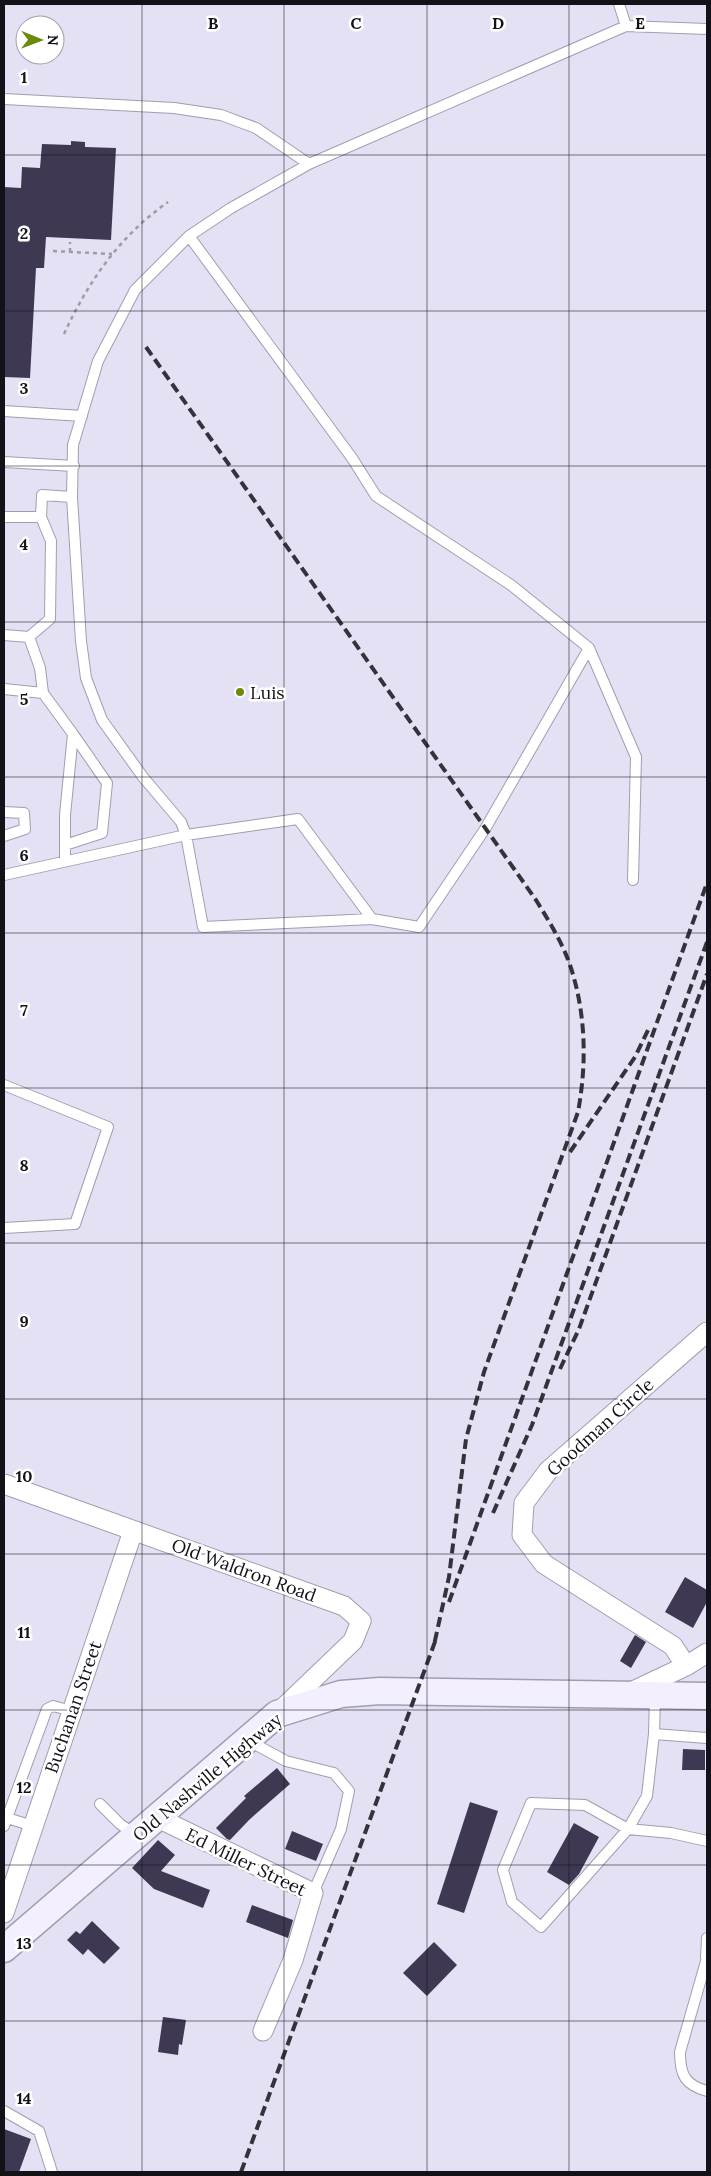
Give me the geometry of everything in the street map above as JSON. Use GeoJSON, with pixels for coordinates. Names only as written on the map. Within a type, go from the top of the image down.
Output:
{"type":"FeatureCollection","features":[{"type":"Feature","properties":{"kind":"main road","name":"Old Nashville Highway"},"geometry":{"type":"LineString","coordinates":[[4,1949],[277,1714],[341,1694],[380,1690],[707,1696]]}},
{"type":"Feature","properties":{"kind":"street","name":"Goodman Circle"},"geometry":{"type":"LineString","coordinates":[[686,1666],[673,1646],[544,1564],[522,1535],[524,1503],[548,1471],[707,1332]]}},
{"type":"Feature","properties":{"kind":"street","name":"Old Waldron Road"},"geometry":{"type":"LineString","coordinates":[[4,1484],[344,1606],[361,1621],[354,1641],[277,1714]]}},
{"type":"Feature","properties":{"kind":"street","name":"Buchanan Street"},"geometry":{"type":"LineString","coordinates":[[4,1912],[133,1531]]}},
{"type":"Feature","properties":{"kind":"street","name":"Old Nashville Highway"},"geometry":{"type":"LineString","coordinates":[[626,1694],[686,1666],[707,1653]]}},
{"type":"Feature","properties":{"kind":"street","name":"Ed Miller Street"},"geometry":{"type":"LineString","coordinates":[[158,1818],[312,1893],[293,1960],[263,2030]]}},
{"type":"Feature","properties":{"kind":"lane"},"geometry":{"type":"LineString","coordinates":[[619,4],[626,26]]}},
{"type":"Feature","properties":{"kind":"lane"},"geometry":{"type":"LineString","coordinates":[[589,648],[485,829],[419,926],[372,919],[203,927],[186,835],[181,822],[143,777],[102,720],[86,678],[81,640],[72,497],[73,445],[98,361],[135,290],[188,236],[231,208],[309,164],[626,26],[707,28]]}},
{"type":"Feature","properties":{"kind":"lane"},"geometry":{"type":"LineString","coordinates":[[4,99],[174,108],[222,115],[256,128],[309,164]]}},
{"type":"Feature","properties":{"kind":"lane"},"geometry":{"type":"LineString","coordinates":[[188,236],[352,458],[376,496],[511,585],[589,648],[636,757],[633,880]]}},
{"type":"Feature","properties":{"kind":"lane"},"geometry":{"type":"LineString","coordinates":[[4,411],[82,416]]}},
{"type":"Feature","properties":{"kind":"lane"},"geometry":{"type":"LineString","coordinates":[[4,462],[74,466]]}},
{"type":"Feature","properties":{"kind":"lane"},"geometry":{"type":"LineString","coordinates":[[4,635],[29,637],[50,619],[51,541],[41,517],[42,495],[72,497]]}},
{"type":"Feature","properties":{"kind":"lane"},"geometry":{"type":"LineString","coordinates":[[4,517],[41,517]]}},
{"type":"Feature","properties":{"kind":"lane"},"geometry":{"type":"LineString","coordinates":[[29,637],[40,668],[43,693],[107,783],[102,833],[65,845]]}},
{"type":"Feature","properties":{"kind":"lane"},"geometry":{"type":"LineString","coordinates":[[4,689],[43,693]]}},
{"type":"Feature","properties":{"kind":"lane"},"geometry":{"type":"LineString","coordinates":[[65,861],[65,815],[73,734]]}},
{"type":"Feature","properties":{"kind":"lane"},"geometry":{"type":"LineString","coordinates":[[4,812],[24,813],[25,829],[4,836]]}},
{"type":"Feature","properties":{"kind":"lane"},"geometry":{"type":"LineString","coordinates":[[4,875],[186,835],[298,819],[372,919]]}},
{"type":"Feature","properties":{"kind":"lane"},"geometry":{"type":"LineString","coordinates":[[4,1085],[108,1127],[74,1224],[4,1228]]}},
{"type":"Feature","properties":{"kind":"lane"},"geometry":{"type":"LineString","coordinates":[[655,1696],[654,1734],[646,1796],[628,1829],[541,1927],[512,1902],[504,1870],[531,1803],[586,1805],[628,1829],[671,1833],[707,1841]]}},
{"type":"Feature","properties":{"kind":"lane"},"geometry":{"type":"LineString","coordinates":[[33,1826],[5,1822],[47,1708],[53,1706],[72,1712]]}},
{"type":"Feature","properties":{"kind":"lane"},"geometry":{"type":"LineString","coordinates":[[654,1734],[707,1738]]}},
{"type":"Feature","properties":{"kind":"lane"},"geometry":{"type":"LineString","coordinates":[[246,1740],[286,1760],[334,1773],[349,1791],[341,1829],[312,1893]]}},
{"type":"Feature","properties":{"kind":"lane"},"geometry":{"type":"LineString","coordinates":[[100,1804],[120,1824],[137,1835]]}},
{"type":"Feature","properties":{"kind":"lane"},"geometry":{"type":"LineString","coordinates":[[707,1938],[707,1958],[680,2052],[680,2065],[684,2078],[695,2088],[707,2091]]}},
{"type":"Feature","properties":{"kind":"lane"},"geometry":{"type":"LineString","coordinates":[[4,2111],[38,2131],[52,2172]]}},
{"type":"Feature","properties":{"kind":"path"},"geometry":{"type":"LineString","coordinates":[[64,334],[76,308],[112,254],[136,227],[168,202]]}},
{"type":"Feature","properties":{"kind":"path"},"geometry":{"type":"LineString","coordinates":[[70,242],[70,252]]}},
{"type":"Feature","properties":{"kind":"path"},"geometry":{"type":"LineString","coordinates":[[53,251],[112,254]]}},
{"type":"Feature","properties":{"kind":"building"},"geometry":{"type":"Polygon","coordinates":[[[71,141],[85,142],[85,147],[116,148],[111,240],[46,237],[44,268],[36,268],[30,378],[4,377],[4,187],[21,188],[22,167],[40,168],[42,144],[71,145],[71,141]]]}},
{"type":"Feature","properties":{"kind":"building"},"geometry":{"type":"Polygon","coordinates":[[[685,1577],[707,1590],[707,1602],[693,1628],[665,1612],[685,1577]]]}},
{"type":"Feature","properties":{"kind":"building"},"geometry":{"type":"Polygon","coordinates":[[[635,1635],[646,1642],[631,1668],[620,1661],[635,1635]]]}},
{"type":"Feature","properties":{"kind":"building"},"geometry":{"type":"Polygon","coordinates":[[[683,1749],[705,1750],[705,1770],[682,1770],[683,1749]]]}},
{"type":"Feature","properties":{"kind":"building"},"geometry":{"type":"Polygon","coordinates":[[[277,1768],[290,1784],[249,1820],[230,1840],[227,1839],[216,1828],[246,1798],[244,1796],[277,1768]]]}},
{"type":"Feature","properties":{"kind":"building"},"geometry":{"type":"Polygon","coordinates":[[[470,1802],[498,1811],[464,1913],[437,1904],[470,1802]]]}},
{"type":"Feature","properties":{"kind":"building"},"geometry":{"type":"Polygon","coordinates":[[[574,1823],[599,1837],[579,1874],[569,1885],[547,1872],[574,1823]]]}},
{"type":"Feature","properties":{"kind":"building"},"geometry":{"type":"Polygon","coordinates":[[[292,1831],[323,1844],[316,1861],[285,1849],[292,1831]]]}},
{"type":"Feature","properties":{"kind":"building"},"geometry":{"type":"Polygon","coordinates":[[[158,1840],[175,1855],[161,1871],[210,1890],[203,1908],[154,1889],[132,1868],[158,1840]]]}},
{"type":"Feature","properties":{"kind":"building"},"geometry":{"type":"Polygon","coordinates":[[[252,1905],[293,1920],[288,1938],[246,1922],[252,1905]]]}},
{"type":"Feature","properties":{"kind":"building"},"geometry":{"type":"Polygon","coordinates":[[[92,1921],[120,1948],[104,1964],[88,1949],[83,1955],[67,1940],[76,1931],[80,1934],[92,1921]]]}},
{"type":"Feature","properties":{"kind":"building"},"geometry":{"type":"Polygon","coordinates":[[[434,1942],[457,1965],[427,1996],[403,1973],[434,1942]]]}},
{"type":"Feature","properties":{"kind":"building"},"geometry":{"type":"Polygon","coordinates":[[[163,2017],[186,2020],[182,2045],[179,2044],[178,2055],[158,2052],[163,2017]]]}},
{"type":"Feature","properties":{"kind":"building"},"geometry":{"type":"Polygon","coordinates":[[[4,2129],[31,2139],[19,2172],[4,2172],[4,2129]]]}},
{"type":"Feature","properties":{"kind":"railway"},"geometry":{"type":"LineString","coordinates":[[146,347],[536,900],[563,948],[570,965],[579,1001],[584,1057],[578,1112],[484,1372],[466,1439],[449,1577],[434,1645]]}},
{"type":"Feature","properties":{"kind":"railway"},"geometry":{"type":"LineString","coordinates":[[449,1602],[707,883]]}},
{"type":"Feature","properties":{"kind":"railway"},"geometry":{"type":"LineString","coordinates":[[493,1513],[532,1425],[707,942]]}},
{"type":"Feature","properties":{"kind":"railway"},"geometry":{"type":"LineString","coordinates":[[560,1369],[579,1329],[707,974]]}},
{"type":"Feature","properties":{"kind":"railway"},"geometry":{"type":"LineString","coordinates":[[570,1152],[635,1057],[649,1028]]}},
{"type":"Feature","properties":{"kind":"railway"},"geometry":{"type":"LineString","coordinates":[[241,2172],[436,1639]]}},
{"type":"Feature","properties":{"kind":"place","name":"Luis"},"geometry":{"type":"Point","coordinates":[240,692]}}]}
